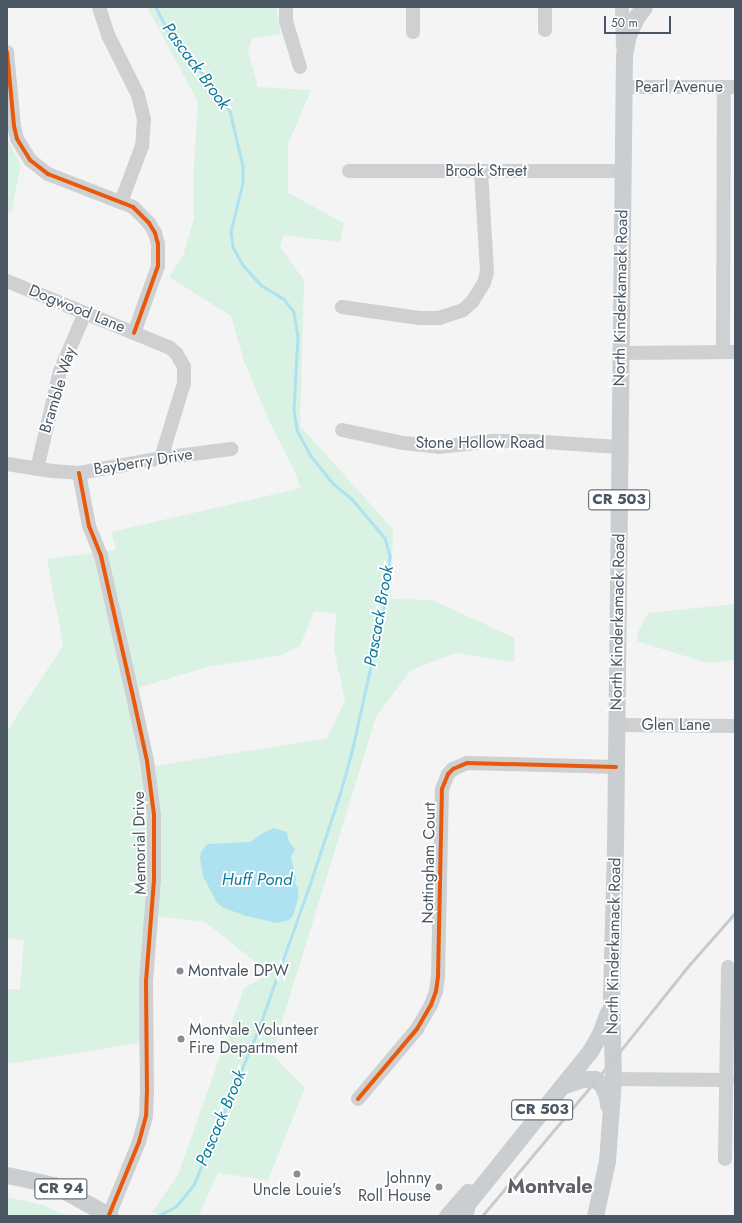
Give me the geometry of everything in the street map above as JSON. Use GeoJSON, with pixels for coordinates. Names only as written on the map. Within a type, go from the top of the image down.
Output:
{"type":"FeatureCollection","features":[{"type":"Feature","properties":{"kind":"main road","name":"North Kinderkamack Road"},"geometry":{"type":"LineString","coordinates":[[595,1216],[604,1180],[610,1135],[613,1079],[610,998],[616,767],[624,55],[628,34],[637,16],[644,7]]}},
{"type":"Feature","properties":{"kind":"main road","name":"CR 503"},"geometry":{"type":"LineString","coordinates":[[464,1216],[467,1204],[484,1181],[590,1051],[600,1034],[607,1017],[610,998]]}},
{"type":"Feature","properties":{"kind":"main road"},"geometry":{"type":"LineString","coordinates":[[562,1086],[582,1079],[613,1079]]}},
{"type":"Feature","properties":{"kind":"main road"},"geometry":{"type":"LineString","coordinates":[[595,1079],[602,1086],[607,1096],[610,1135]]}},
{"type":"Feature","properties":{"kind":"main road","name":"CR 94"},"geometry":{"type":"LineString","coordinates":[[7,1175],[54,1185],[110,1216]]}},
{"type":"Feature","properties":{"kind":"main road"},"geometry":{"type":"LineString","coordinates":[[447,1216],[471,1188],[484,1181]]}},
{"type":"Feature","properties":{"kind":"street"},"geometry":{"type":"LineString","coordinates":[[99,7],[108,35],[138,95],[144,119],[142,146],[121,202]]}},
{"type":"Feature","properties":{"kind":"street"},"geometry":{"type":"LineString","coordinates":[[286,7],[286,21],[300,67]]}},
{"type":"Feature","properties":{"kind":"street"},"geometry":{"type":"LineString","coordinates":[[413,7],[413,32]]}},
{"type":"Feature","properties":{"kind":"street"},"geometry":{"type":"LineString","coordinates":[[545,7],[545,30]]}},
{"type":"Feature","properties":{"kind":"street"},"geometry":{"type":"LineString","coordinates":[[622,7],[624,55]]}},
{"type":"Feature","properties":{"kind":"street"},"geometry":{"type":"LineString","coordinates":[[7,52],[14,126],[17,139],[30,160],[48,174],[133,207],[145,218],[155,233],[158,244],[158,266],[134,333]]}},
{"type":"Feature","properties":{"kind":"street","name":"Pearl Avenue"},"geometry":{"type":"LineString","coordinates":[[624,87],[729,87]]}},
{"type":"Feature","properties":{"kind":"street"},"geometry":{"type":"LineString","coordinates":[[621,353],[729,352],[729,87]]}},
{"type":"Feature","properties":{"kind":"street","name":"Brook Street"},"geometry":{"type":"LineString","coordinates":[[349,171],[623,171]]}},
{"type":"Feature","properties":{"kind":"street"},"geometry":{"type":"LineString","coordinates":[[342,307],[419,318],[439,318],[463,310],[472,302],[484,283],[487,272],[481,171]]}},
{"type":"Feature","properties":{"kind":"street","name":"Dogwood Lane"},"geometry":{"type":"LineString","coordinates":[[7,281],[170,348],[176,353],[184,367],[184,383],[161,458]]}},
{"type":"Feature","properties":{"kind":"street","name":"Bramble Way"},"geometry":{"type":"LineString","coordinates":[[37,469],[60,371],[85,313]]}},
{"type":"Feature","properties":{"kind":"street","name":"Stone Hollow Road"},"geometry":{"type":"LineString","coordinates":[[342,430],[403,443],[439,447],[494,441],[530,441],[619,447]]}},
{"type":"Feature","properties":{"kind":"street","name":"Bayberry Drive"},"geometry":{"type":"LineString","coordinates":[[7,464],[37,469],[79,473],[161,458],[231,449]]}},
{"type":"Feature","properties":{"kind":"street","name":"Memorial Drive"},"geometry":{"type":"LineString","coordinates":[[79,473],[89,526],[101,556],[151,784],[155,848],[146,981],[146,1116],[139,1142],[110,1216]]}},
{"type":"Feature","properties":{"kind":"street","name":"Glen Lane"},"geometry":{"type":"LineString","coordinates":[[616,725],[735,726]]}},
{"type":"Feature","properties":{"kind":"street","name":"Nottingham Court"},"geometry":{"type":"LineString","coordinates":[[358,1099],[417,1029],[431,1005],[436,991],[438,977],[442,789],[448,774],[453,769],[467,763],[616,767]]}},
{"type":"Feature","properties":{"kind":"street"},"geometry":{"type":"LineString","coordinates":[[725,1159],[728,967]]}},
{"type":"Feature","properties":{"kind":"street"},"geometry":{"type":"LineString","coordinates":[[613,1079],[727,1080]]}},
{"type":"Feature","properties":{"kind":"green space"},"geometry":{"type":"Polygon","coordinates":[[[147,7],[276,7],[281,34],[252,38],[248,51],[258,87],[311,90],[288,144],[288,193],[344,223],[340,242],[283,235],[280,247],[304,280],[300,426],[393,529],[391,599],[432,600],[515,638],[514,662],[456,653],[411,670],[376,717],[272,1054],[305,1088],[268,1180],[218,1173],[198,1216],[160,1216],[152,1212],[178,1175],[244,988],[270,974],[205,922],[149,915],[146,1042],[7,1064],[7,989],[20,989],[24,941],[7,938],[7,731],[63,646],[47,559],[116,550],[111,532],[301,488],[293,468],[269,421],[244,361],[231,316],[169,277],[183,256],[194,218],[193,182],[198,102],[147,7]],[[314,611],[300,646],[281,655],[206,667],[138,688],[149,767],[327,738],[345,701],[334,649],[336,614],[314,611]]]}},
{"type":"Feature","properties":{"kind":"green space"},"geometry":{"type":"Polygon","coordinates":[[[7,139],[21,165],[11,213],[7,212],[7,139]]]}},
{"type":"Feature","properties":{"kind":"green space"},"geometry":{"type":"Polygon","coordinates":[[[735,604],[735,660],[707,663],[637,641],[637,634],[648,613],[735,604]]]}},
{"type":"Feature","properties":{"kind":"green space"},"geometry":{"type":"Polygon","coordinates":[[[7,1197],[43,1205],[67,1216],[7,1216],[7,1197]]]}},
{"type":"Feature","properties":{"kind":"water","name":"Huff Pond"},"geometry":{"type":"Polygon","coordinates":[[[274,828],[287,832],[289,842],[295,849],[291,857],[296,879],[295,883],[298,888],[298,899],[293,916],[289,920],[277,923],[246,916],[224,908],[217,903],[203,876],[200,858],[201,852],[207,844],[250,842],[261,834],[274,828]]]}},
{"type":"Feature","properties":{"kind":"waterway","name":"Pascack Brook"},"geometry":{"type":"LineString","coordinates":[[156,7],[170,34],[190,56],[230,111],[243,166],[243,183],[231,232],[233,247],[243,265],[261,285],[284,299],[294,312],[298,336],[294,410],[297,430],[311,456],[334,484],[352,499],[385,538],[390,556],[384,608],[352,752],[341,792],[310,885],[259,1029],[194,1185],[176,1207],[159,1216]]}},
{"type":"Feature","properties":{"kind":"railway"},"geometry":{"type":"LineString","coordinates":[[482,1216],[613,1060],[690,964],[735,913]]}},
{"type":"Feature","properties":{"kind":"cycle path"},"geometry":{"type":"LineString","coordinates":[[7,52],[14,126],[17,139],[30,160],[48,174],[133,207],[149,223],[155,233],[158,244],[158,266],[134,333]]}},
{"type":"Feature","properties":{"kind":"cycle path"},"geometry":{"type":"LineString","coordinates":[[79,473],[89,526],[101,556],[132,692],[147,761],[154,815],[154,880],[146,981],[146,1116],[139,1142],[109,1215]]}},
{"type":"Feature","properties":{"kind":"cycle path"},"geometry":{"type":"LineString","coordinates":[[358,1099],[417,1029],[431,1005],[436,991],[438,977],[442,789],[448,774],[453,769],[467,763],[616,767]]}},
{"type":"Feature","properties":{"kind":"place","name":"Montvale DPW"},"geometry":{"type":"Point","coordinates":[180,971]}},
{"type":"Feature","properties":{"kind":"place","name":"Montvale Volunteer Fire Department"},"geometry":{"type":"Point","coordinates":[181,1039]}},
{"type":"Feature","properties":{"kind":"place","name":"Uncle Louie's"},"geometry":{"type":"Point","coordinates":[297,1174]}},
{"type":"Feature","properties":{"kind":"place","name":"Johnny Roll House"},"geometry":{"type":"Point","coordinates":[439,1187]}},
{"type":"Feature","properties":{"kind":"district","name":"Montvale"},"geometry":{"type":"Point","coordinates":[550,1186]}}]}
